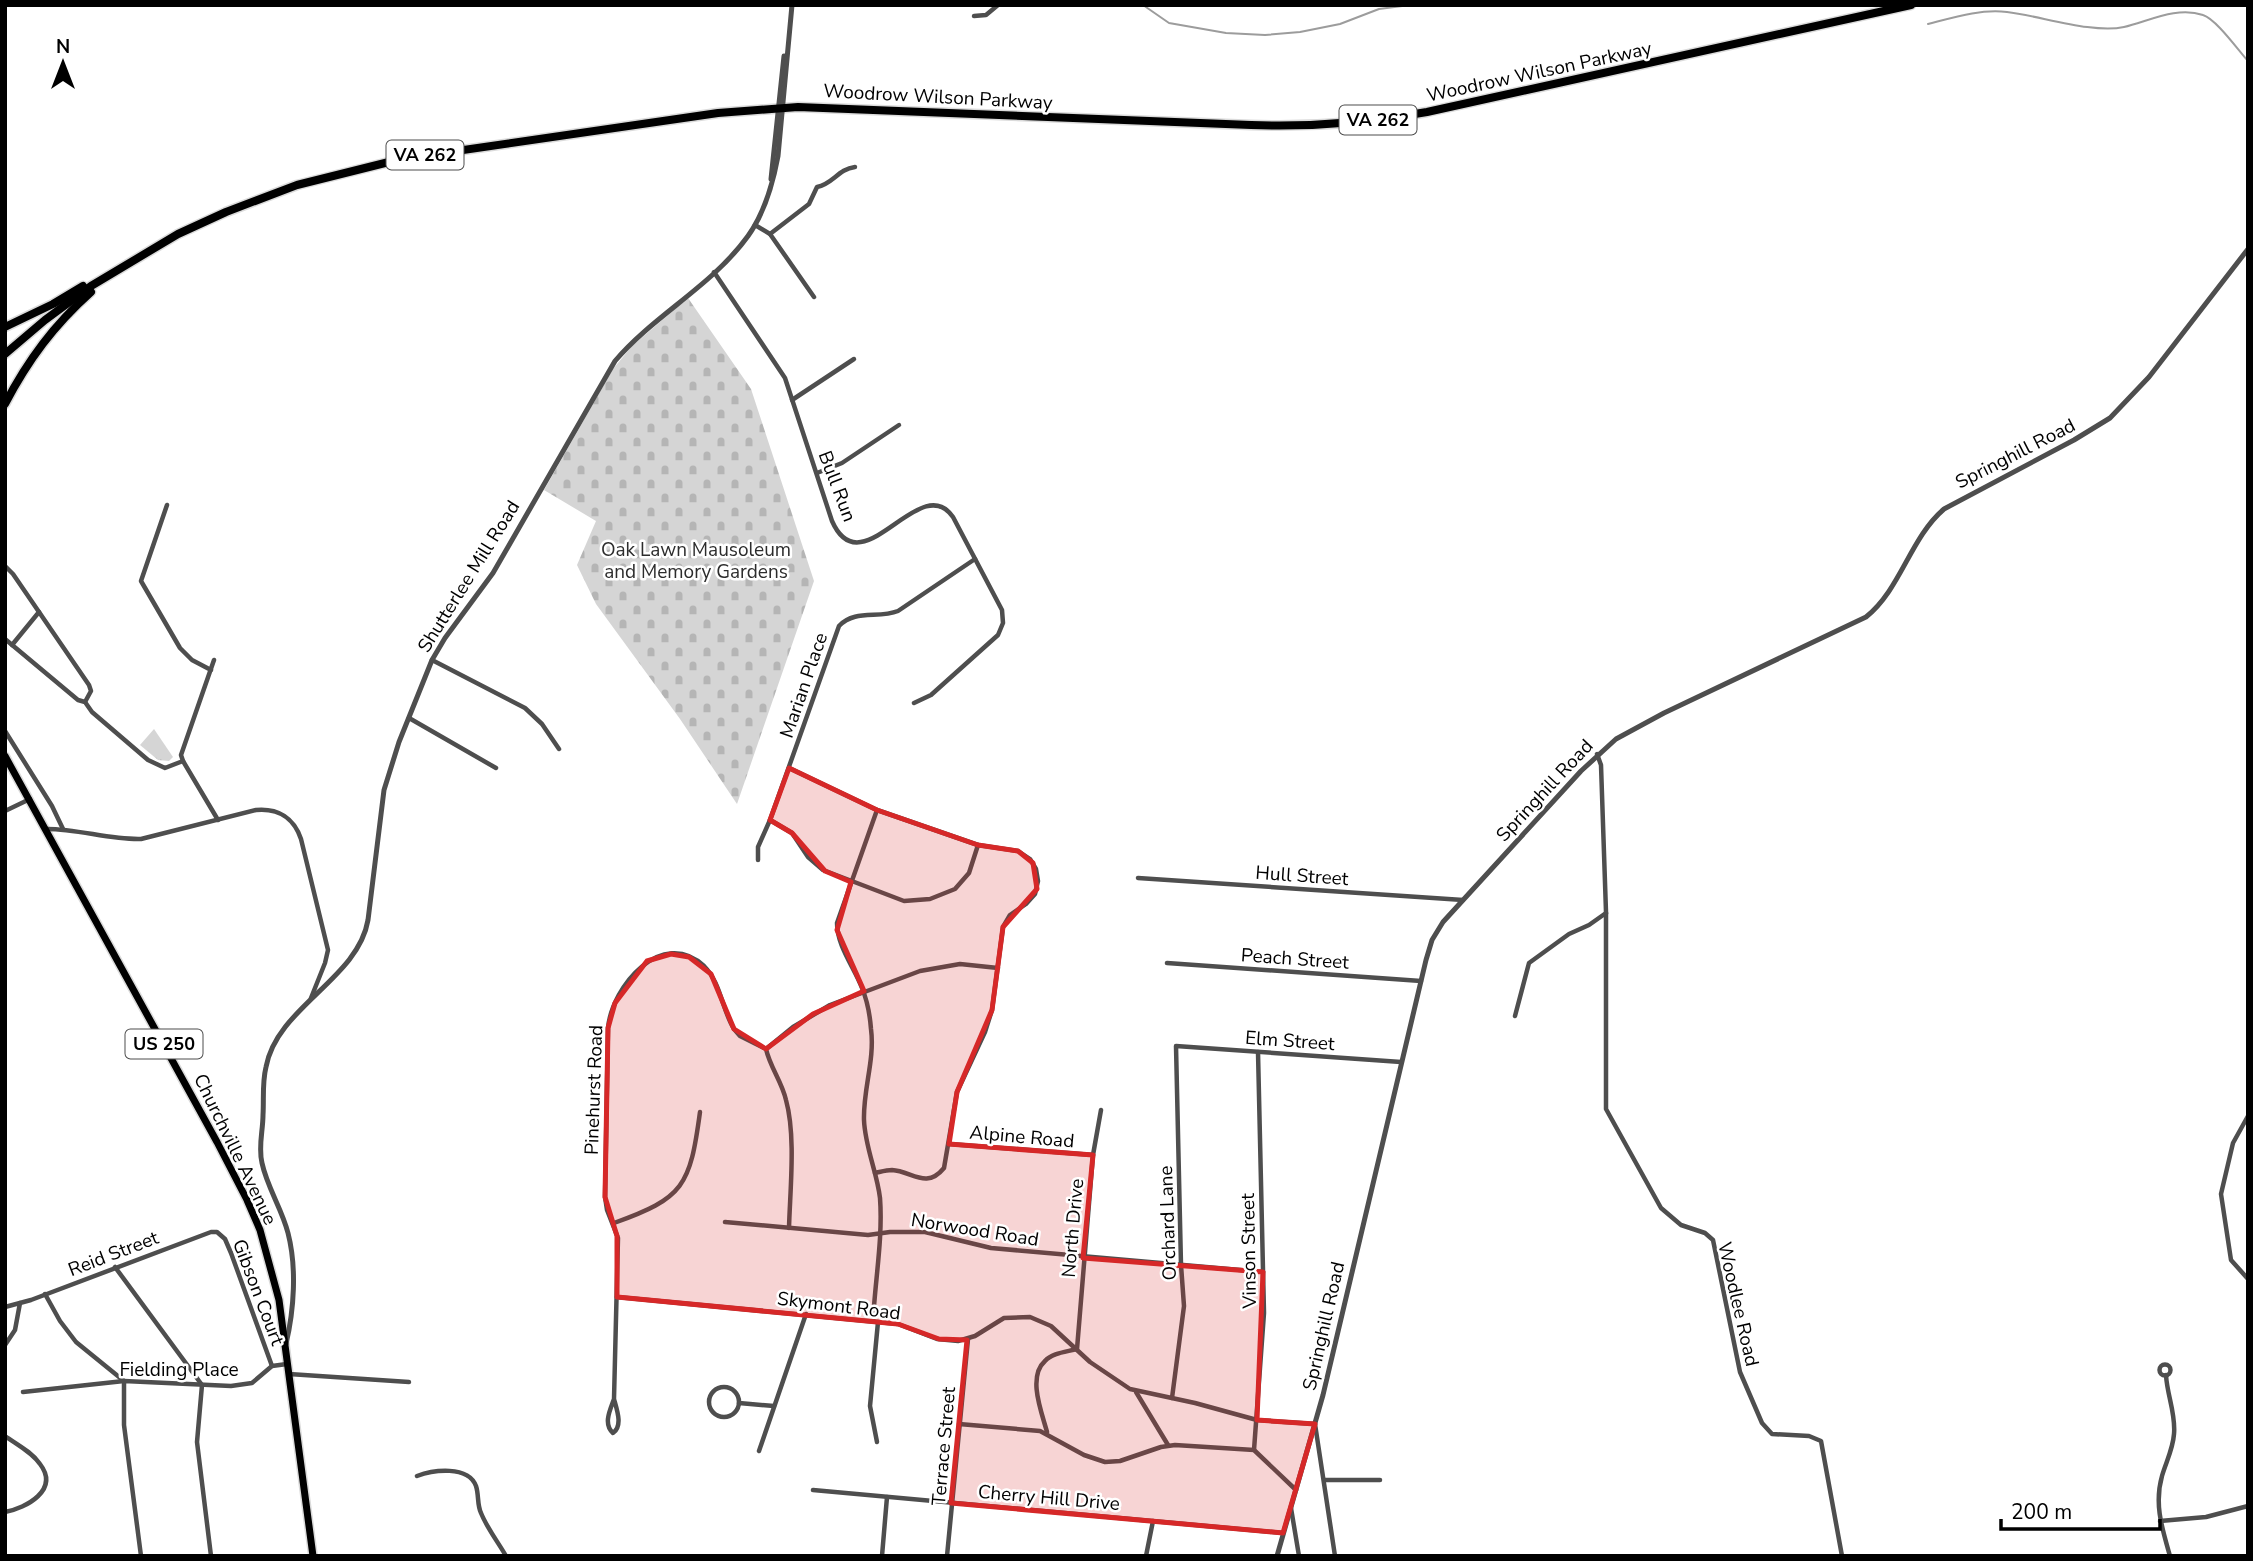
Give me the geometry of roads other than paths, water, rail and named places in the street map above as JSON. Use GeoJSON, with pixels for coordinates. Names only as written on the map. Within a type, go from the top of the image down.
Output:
{"type":"FeatureCollection","features":[{"type":"Feature","properties":{"kind":"highway","name":"Woodrow Wilson Parkway"},"geometry":{"type":"LineString","coordinates":[[5,354],[74,298],[144,253],[204,222],[248,202],[317,178],[412,157],[697,116],[780,108],[841,107],[1273,126],[1360,123],[1427,112],[1911,5]]}},
{"type":"Feature","properties":{"kind":"highway"},"geometry":{"type":"LineString","coordinates":[[5,327],[53,304],[106,271],[144,253]]}},
{"type":"Feature","properties":{"kind":"highway"},"geometry":{"type":"LineString","coordinates":[[5,404],[35,351],[60,322],[92,290],[144,253]]}},
{"type":"Feature","properties":{"kind":"main road","name":"Churchville Avenue"},"geometry":{"type":"LineString","coordinates":[[5,756],[247,1200],[260,1230],[279,1300],[313,1556]]}},
{"type":"Feature","properties":{"kind":"street","name":"Shutterlee Mill Road"},"geometry":{"type":"LineString","coordinates":[[285,1347],[292,1315],[293,1282],[288,1233],[261,1159],[267,1059],[275,1044],[311,998],[353,954],[366,930],[384,790],[408,718],[432,660],[493,573],[615,361],[633,341],[714,272],[739,247],[755,225],[771,184],[782,68],[792,5]]}},
{"type":"Feature","properties":{"kind":"street"},"geometry":{"type":"LineString","coordinates":[[974,16],[986,15],[998,5]]}},
{"type":"Feature","properties":{"kind":"street"},"geometry":{"type":"LineString","coordinates":[[770,234],[809,204],[817,187],[827,185],[842,170],[855,167]]}},
{"type":"Feature","properties":{"kind":"street"},"geometry":{"type":"LineString","coordinates":[[755,225],[770,234],[814,297]]}},
{"type":"Feature","properties":{"kind":"street","name":"Springhill Road"},"geometry":{"type":"LineString","coordinates":[[1277,1556],[1315,1424],[1420,981],[1436,933],[1597,754],[1616,739],[1639,725],[1849,627],[1869,615],[1883,598],[1928,526],[1941,512],[1962,498],[2092,430],[2122,407],[2161,363],[2248,250]]}},
{"type":"Feature","properties":{"kind":"street","name":"Bull Run"},"geometry":{"type":"LineString","coordinates":[[714,272],[782,373],[833,522],[845,537],[858,541],[873,539],[922,507],[937,505],[946,509],[954,517],[1002,610],[1004,621],[1001,631],[931,695],[914,703]]}},
{"type":"Feature","properties":{"kind":"street"},"geometry":{"type":"LineString","coordinates":[[792,400],[854,359]]}},
{"type":"Feature","properties":{"kind":"street"},"geometry":{"type":"LineString","coordinates":[[817,473],[842,463],[899,425]]}},
{"type":"Feature","properties":{"kind":"street"},"geometry":{"type":"LineString","coordinates":[[167,505],[141,581],[180,648],[192,660],[211,670]]}},
{"type":"Feature","properties":{"kind":"street","name":"Marian Place"},"geometry":{"type":"LineString","coordinates":[[758,860],[758,847],[789,768],[837,629],[854,616],[898,611],[975,559]]}},
{"type":"Feature","properties":{"kind":"street"},"geometry":{"type":"LineString","coordinates":[[5,566],[90,688],[90,695],[85,702]]}},
{"type":"Feature","properties":{"kind":"street"},"geometry":{"type":"LineString","coordinates":[[12,645],[39,612]]}},
{"type":"Feature","properties":{"kind":"street"},"geometry":{"type":"LineString","coordinates":[[5,639],[78,700],[85,702],[92,712],[157,766],[170,768],[183,761]]}},
{"type":"Feature","properties":{"kind":"street"},"geometry":{"type":"LineString","coordinates":[[214,660],[182,751],[183,761],[218,820]]}},
{"type":"Feature","properties":{"kind":"street"},"geometry":{"type":"LineString","coordinates":[[432,660],[525,708],[542,723],[559,749]]}},
{"type":"Feature","properties":{"kind":"street"},"geometry":{"type":"LineString","coordinates":[[408,718],[496,768]]}},
{"type":"Feature","properties":{"kind":"street"},"geometry":{"type":"LineString","coordinates":[[5,731],[52,806],[63,829]]}},
{"type":"Feature","properties":{"kind":"street","name":"Woodlee Road"},"geometry":{"type":"LineString","coordinates":[[1597,754],[1601,765],[1602,858],[1606,912],[1607,1112],[1661,1208],[1681,1225],[1705,1233],[1713,1240],[1740,1372],[1762,1423],[1772,1434],[1809,1436],[1821,1441],[1842,1556]]}},
{"type":"Feature","properties":{"kind":"street"},"geometry":{"type":"LineString","coordinates":[[789,768],[877,810],[978,845],[1021,853],[1031,861],[1037,873],[1038,884],[1034,895],[1010,915],[1003,927],[992,1010],[985,1032],[957,1092],[945,1166],[933,1177],[918,1178],[893,1170],[875,1173]]}},
{"type":"Feature","properties":{"kind":"street"},"geometry":{"type":"LineString","coordinates":[[5,811],[30,799]]}},
{"type":"Feature","properties":{"kind":"street"},"geometry":{"type":"LineString","coordinates":[[47,829],[141,839],[256,810],[271,810],[284,815],[299,831],[327,944],[326,963],[311,998]]}},
{"type":"Feature","properties":{"kind":"street"},"geometry":{"type":"LineString","coordinates":[[877,810],[838,916],[837,928],[839,938],[864,991],[872,1034],[864,1121],[880,1197],[870,1406],[877,1442]]}},
{"type":"Feature","properties":{"kind":"street"},"geometry":{"type":"LineString","coordinates":[[770,820],[792,833],[818,867],[904,901],[939,897],[955,890],[965,880],[978,845]]}},
{"type":"Feature","properties":{"kind":"street","name":"Hull Street"},"geometry":{"type":"LineString","coordinates":[[1138,878],[1464,900]]}},
{"type":"Feature","properties":{"kind":"street"},"geometry":{"type":"LineString","coordinates":[[1514,1016],[1529,963],[1606,912]]}},
{"type":"Feature","properties":{"kind":"street","name":"Pinehurst Road"},"geometry":{"type":"LineString","coordinates":[[614,1399],[608,1415],[608,1426],[613,1433],[618,1426],[614,1399],[618,1238],[605,1199],[608,1028],[611,1011],[618,996],[638,969],[654,957],[671,954],[687,956],[708,970],[734,1029],[740,1036],[766,1049]]}},
{"type":"Feature","properties":{"kind":"street","name":"Peach Street"},"geometry":{"type":"LineString","coordinates":[[1167,963],[1420,981]]}},
{"type":"Feature","properties":{"kind":"street"},"geometry":{"type":"LineString","coordinates":[[789,1228],[789,1113],[766,1049],[813,1014],[864,991],[920,971],[978,964],[998,968]]}},
{"type":"Feature","properties":{"kind":"street","name":"Elm Street"},"geometry":{"type":"LineString","coordinates":[[1176,1046],[1401,1062]]}},
{"type":"Feature","properties":{"kind":"street","name":"Orchard Lane"},"geometry":{"type":"LineString","coordinates":[[1172,1398],[1184,1312],[1176,1046]]}},
{"type":"Feature","properties":{"kind":"street","name":"Vinson Street"},"geometry":{"type":"LineString","coordinates":[[1254,1450],[1264,1313],[1258,1052]]}},
{"type":"Feature","properties":{"kind":"street","name":"North Drive"},"geometry":{"type":"LineString","coordinates":[[1077,1349],[1093,1155],[1101,1110]]}},
{"type":"Feature","properties":{"kind":"street"},"geometry":{"type":"LineString","coordinates":[[614,1223],[658,1206],[678,1190],[689,1170],[701,1112]]}},
{"type":"Feature","properties":{"kind":"street"},"geometry":{"type":"LineString","coordinates":[[2248,1116],[2233,1143],[2221,1194],[2231,1260],[2248,1279]]}},
{"type":"Feature","properties":{"kind":"street","name":"Alpine Road"},"geometry":{"type":"LineString","coordinates":[[949,1144],[1093,1155]]}},
{"type":"Feature","properties":{"kind":"street","name":"Norwood Road"},"geometry":{"type":"LineString","coordinates":[[725,1222],[879,1234],[925,1232],[991,1248],[1263,1272]]}},
{"type":"Feature","properties":{"kind":"street","name":"Reid Street"},"geometry":{"type":"LineString","coordinates":[[5,1307],[215,1231]]}},
{"type":"Feature","properties":{"kind":"street","name":"Gibson Court"},"geometry":{"type":"LineString","coordinates":[[215,1231],[225,1238],[272,1366]]}},
{"type":"Feature","properties":{"kind":"street"},"geometry":{"type":"LineString","coordinates":[[114,1267],[202,1385],[197,1442],[211,1556]]}},
{"type":"Feature","properties":{"kind":"street"},"geometry":{"type":"LineString","coordinates":[[45,1294],[76,1342],[124,1381],[124,1425],[141,1556]]}},
{"type":"Feature","properties":{"kind":"street","name":"Skymont Road"},"geometry":{"type":"LineString","coordinates":[[617,1297],[903,1325],[942,1340],[968,1339]]}},
{"type":"Feature","properties":{"kind":"street"},"geometry":{"type":"LineString","coordinates":[[279,1300],[292,1298]]}},
{"type":"Feature","properties":{"kind":"street"},"geometry":{"type":"LineString","coordinates":[[5,1345],[15,1330],[20,1303]]}},
{"type":"Feature","properties":{"kind":"street"},"geometry":{"type":"LineString","coordinates":[[759,1451],[806,1314]]}},
{"type":"Feature","properties":{"kind":"street"},"geometry":{"type":"LineString","coordinates":[[968,1339],[999,1320],[1023,1316],[1038,1319],[1051,1326],[1112,1378],[1136,1391],[1257,1420],[1315,1424],[1335,1556]]}},
{"type":"Feature","properties":{"kind":"street","name":"Terrace Street"},"geometry":{"type":"LineString","coordinates":[[947,1556],[968,1339]]}},
{"type":"Feature","properties":{"kind":"street"},"geometry":{"type":"LineString","coordinates":[[1048,1433],[1038,1390],[1040,1368],[1048,1358],[1077,1349]]}},
{"type":"Feature","properties":{"kind":"street","name":"Fielding Place"},"geometry":{"type":"LineString","coordinates":[[23,1392],[124,1381],[247,1384],[260,1378],[272,1366],[287,1364]]}},
{"type":"Feature","properties":{"kind":"street"},"geometry":{"type":"LineString","coordinates":[[288,1374],[408,1382]]}},
{"type":"Feature","properties":{"kind":"street"},"geometry":{"type":"LineString","coordinates":[[2166,1375],[2175,1432],[2160,1487],[2160,1521],[2170,1556]]}},
{"type":"Feature","properties":{"kind":"street"},"geometry":{"type":"LineString","coordinates":[[726,1387],[736,1393],[739,1403],[733,1414],[721,1416],[711,1409],[710,1399],[715,1390],[726,1387]]}},
{"type":"Feature","properties":{"kind":"street"},"geometry":{"type":"LineString","coordinates":[[1136,1391],[1168,1445]]}},
{"type":"Feature","properties":{"kind":"street"},"geometry":{"type":"LineString","coordinates":[[739,1403],[774,1406]]}},
{"type":"Feature","properties":{"kind":"street"},"geometry":{"type":"LineString","coordinates":[[959,1424],[1048,1433],[1084,1455],[1105,1462],[1119,1461],[1168,1445],[1254,1450],[1296,1490]]}},
{"type":"Feature","properties":{"kind":"street"},"geometry":{"type":"LineString","coordinates":[[5,1436],[39,1462],[44,1470],[45,1480],[43,1491],[34,1501],[5,1512]]}},
{"type":"Feature","properties":{"kind":"street"},"geometry":{"type":"LineString","coordinates":[[417,1476],[433,1470],[460,1473],[471,1479],[480,1512],[506,1556]]}},
{"type":"Feature","properties":{"kind":"street"},"geometry":{"type":"LineString","coordinates":[[1325,1480],[1380,1480]]}},
{"type":"Feature","properties":{"kind":"street","name":"Cherry Hill Drive"},"geometry":{"type":"LineString","coordinates":[[813,1490],[1283,1533]]}},
{"type":"Feature","properties":{"kind":"street"},"geometry":{"type":"LineString","coordinates":[[882,1556],[887,1497]]}},
{"type":"Feature","properties":{"kind":"street"},"geometry":{"type":"LineString","coordinates":[[1291,1506],[1299,1556]]}},
{"type":"Feature","properties":{"kind":"street"},"geometry":{"type":"LineString","coordinates":[[2160,1521],[2206,1517],[2248,1506]]}},
{"type":"Feature","properties":{"kind":"street"},"geometry":{"type":"LineString","coordinates":[[1146,1556],[1153,1521]]}},
{"type":"Feature","properties":{"kind":"waterway"},"geometry":{"type":"LineString","coordinates":[[1143,5],[1169,23],[1226,33],[1265,35],[1300,32],[1340,24],[1379,9],[1410,5]]}},
{"type":"Feature","properties":{"kind":"waterway"},"geometry":{"type":"LineString","coordinates":[[1928,24],[1968,14],[1997,11],[2111,29],[2173,13],[2193,13],[2203,15],[2214,22],[2248,61]]}},
{"type":"Feature","properties":{"kind":"park label","name":"Oak Lawn Mausoleum and Memory Gardens"},"geometry":{"type":"Point","coordinates":[696,560]}}]}
